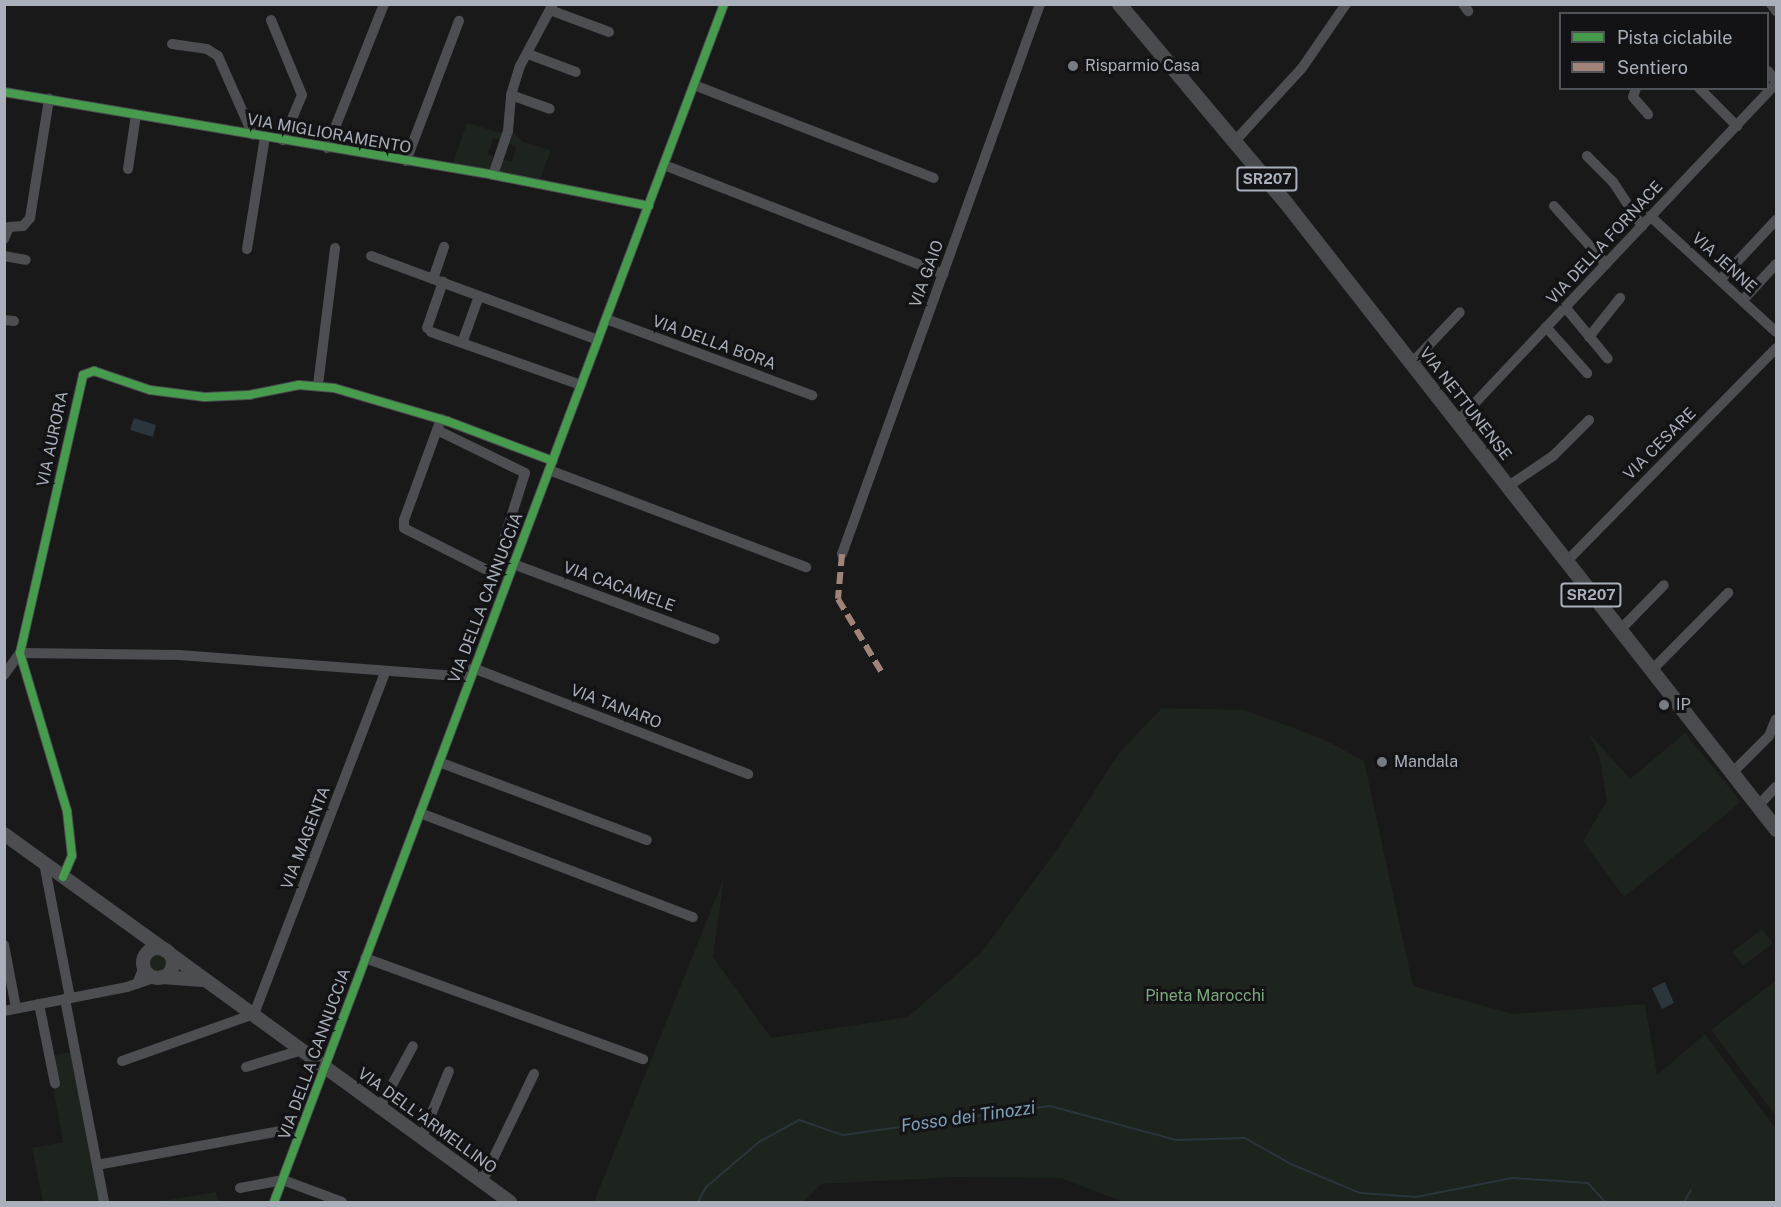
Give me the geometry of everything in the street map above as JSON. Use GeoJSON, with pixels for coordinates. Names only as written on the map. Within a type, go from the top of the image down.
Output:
{"type":"FeatureCollection","features":[{"type":"Feature","properties":{"kind":"main road","name":"VIA NETTUNENSE"},"geometry":{"type":"LineString","coordinates":[[1119,4],[1235,141],[1776,829]]}},
{"type":"Feature","properties":{"kind":"street"},"geometry":{"type":"LineString","coordinates":[[327,148],[384,4]]}},
{"type":"Feature","properties":{"kind":"street","name":"VIA DELLA CANNUCCIA"},"geometry":{"type":"LineString","coordinates":[[274,1203],[724,4]]}},
{"type":"Feature","properties":{"kind":"street","name":"VIA GAIO"},"geometry":{"type":"LineString","coordinates":[[842,554],[1041,4]]}},
{"type":"Feature","properties":{"kind":"street"},"geometry":{"type":"LineString","coordinates":[[1235,141],[1302,68],[1346,4]]}},
{"type":"Feature","properties":{"kind":"street"},"geometry":{"type":"LineString","coordinates":[[1771,4],[1776,11]]}},
{"type":"Feature","properties":{"kind":"street"},"geometry":{"type":"LineString","coordinates":[[493,175],[508,132],[512,95],[528,54],[551,7],[609,32]]}},
{"type":"Feature","properties":{"kind":"street"},"geometry":{"type":"LineString","coordinates":[[271,20],[301,93],[283,140]]}},
{"type":"Feature","properties":{"kind":"street"},"geometry":{"type":"LineString","coordinates":[[406,161],[459,21]]}},
{"type":"Feature","properties":{"kind":"street"},"geometry":{"type":"LineString","coordinates":[[172,44],[207,50],[218,57],[253,135]]}},
{"type":"Feature","properties":{"kind":"street"},"geometry":{"type":"LineString","coordinates":[[528,54],[576,72]]}},
{"type":"Feature","properties":{"kind":"street","name":"VIA DELLA FORNACE"},"geometry":{"type":"LineString","coordinates":[[1456,422],[1776,83]]}},
{"type":"Feature","properties":{"kind":"street"},"geometry":{"type":"LineString","coordinates":[[694,85],[934,178]]}},
{"type":"Feature","properties":{"kind":"street"},"geometry":{"type":"LineString","coordinates":[[1635,90],[1633,97],[1648,114]]}},
{"type":"Feature","properties":{"kind":"street"},"geometry":{"type":"LineString","coordinates":[[1701,90],[1737,126]]}},
{"type":"Feature","properties":{"kind":"street","name":"VIA MIGLIORAMENTO"},"geometry":{"type":"LineString","coordinates":[[4,92],[493,175],[648,206]]}},
{"type":"Feature","properties":{"kind":"street"},"geometry":{"type":"LineString","coordinates":[[512,95],[550,110]]}},
{"type":"Feature","properties":{"kind":"street"},"geometry":{"type":"LineString","coordinates":[[4,239],[9,227],[23,226],[30,218],[50,99]]}},
{"type":"Feature","properties":{"kind":"street"},"geometry":{"type":"LineString","coordinates":[[128,169],[136,115]]}},
{"type":"Feature","properties":{"kind":"street"},"geometry":{"type":"LineString","coordinates":[[247,249],[265,137]]}},
{"type":"Feature","properties":{"kind":"street"},"geometry":{"type":"LineString","coordinates":[[1587,156],[1613,182],[1642,226]]}},
{"type":"Feature","properties":{"kind":"street"},"geometry":{"type":"LineString","coordinates":[[664,165],[943,274]]}},
{"type":"Feature","properties":{"kind":"street"},"geometry":{"type":"LineString","coordinates":[[1554,206],[1606,264]]}},
{"type":"Feature","properties":{"kind":"street","name":"VIA JENNE"},"geometry":{"type":"LineString","coordinates":[[1650,216],[1776,332]]}},
{"type":"Feature","properties":{"kind":"street"},"geometry":{"type":"LineString","coordinates":[[1721,279],[1776,220]]}},
{"type":"Feature","properties":{"kind":"street"},"geometry":{"type":"LineString","coordinates":[[444,247],[429,330],[581,385]]}},
{"type":"Feature","properties":{"kind":"street"},"geometry":{"type":"LineString","coordinates":[[318,385],[335,248]]}},
{"type":"Feature","properties":{"kind":"street"},"geometry":{"type":"LineString","coordinates":[[4,256],[26,260]]}},
{"type":"Feature","properties":{"kind":"street"},"geometry":{"type":"LineString","coordinates":[[371,256],[598,340]]}},
{"type":"Feature","properties":{"kind":"street"},"geometry":{"type":"LineString","coordinates":[[1743,300],[1776,264]]}},
{"type":"Feature","properties":{"kind":"street"},"geometry":{"type":"LineString","coordinates":[[462,343],[479,296]]}},
{"type":"Feature","properties":{"kind":"street"},"geometry":{"type":"LineString","coordinates":[[1589,337],[1620,298]]}},
{"type":"Feature","properties":{"kind":"street"},"geometry":{"type":"LineString","coordinates":[[1565,307],[1608,359]]}},
{"type":"Feature","properties":{"kind":"street"},"geometry":{"type":"LineString","coordinates":[[1411,364],[1460,312]]}},
{"type":"Feature","properties":{"kind":"street","name":"VIA DELLA BORA"},"geometry":{"type":"LineString","coordinates":[[606,319],[812,395]]}},
{"type":"Feature","properties":{"kind":"street"},"geometry":{"type":"LineString","coordinates":[[1546,327],[1587,373]]}},
{"type":"Feature","properties":{"kind":"street","name":"VIA CESARE"},"geometry":{"type":"LineString","coordinates":[[1566,562],[1776,348]]}},
{"type":"Feature","properties":{"kind":"street","name":"VIA AURORA"},"geometry":{"type":"LineString","coordinates":[[63,877],[72,856],[67,811],[20,653],[83,375],[94,371],[150,390],[205,397],[318,385],[439,424],[551,465],[806,567]]}},
{"type":"Feature","properties":{"kind":"street"},"geometry":{"type":"LineString","coordinates":[[1507,487],[1554,455],[1589,420]]}},
{"type":"Feature","properties":{"kind":"street"},"geometry":{"type":"LineString","coordinates":[[439,424],[525,473],[525,483],[492,570],[485,571],[404,528],[439,424]]}},
{"type":"Feature","properties":{"kind":"street","name":"VIA CACAMELE"},"geometry":{"type":"LineString","coordinates":[[513,564],[715,639]]}},
{"type":"Feature","properties":{"kind":"street"},"geometry":{"type":"LineString","coordinates":[[1619,631],[1664,585]]}},
{"type":"Feature","properties":{"kind":"street"},"geometry":{"type":"LineString","coordinates":[[1651,671],[1728,593]]}},
{"type":"Feature","properties":{"kind":"street"},"geometry":{"type":"LineString","coordinates":[[4,675],[20,653],[179,655],[386,672],[472,673]]}},
{"type":"Feature","properties":{"kind":"street","name":"VIA MAGENTA"},"geometry":{"type":"LineString","coordinates":[[254,1014],[386,672]]}},
{"type":"Feature","properties":{"kind":"street","name":"VIA TANARO"},"geometry":{"type":"LineString","coordinates":[[472,673],[748,774]]}},
{"type":"Feature","properties":{"kind":"street"},"geometry":{"type":"LineString","coordinates":[[1732,773],[1768,736],[1776,719]]}},
{"type":"Feature","properties":{"kind":"street"},"geometry":{"type":"LineString","coordinates":[[439,762],[647,840]]}},
{"type":"Feature","properties":{"kind":"street"},"geometry":{"type":"LineString","coordinates":[[1758,806],[1776,788]]}},
{"type":"Feature","properties":{"kind":"street"},"geometry":{"type":"LineString","coordinates":[[420,813],[693,917]]}},
{"type":"Feature","properties":{"kind":"street","name":"VIA DELL'ARMELLINO"},"geometry":{"type":"LineString","coordinates":[[4,834],[129,923],[205,981],[254,1014],[510,1203]]}},
{"type":"Feature","properties":{"kind":"street"},"geometry":{"type":"LineString","coordinates":[[44,863],[104,1203]]}},
{"type":"Feature","properties":{"kind":"street"},"geometry":{"type":"LineString","coordinates":[[129,923],[144,963],[159,977],[205,981]]}},
{"type":"Feature","properties":{"kind":"street"},"geometry":{"type":"LineString","coordinates":[[4,945],[10,1010],[137,984],[159,977],[172,968],[168,952],[153,949],[144,963],[137,984]]}},
{"type":"Feature","properties":{"kind":"street"},"geometry":{"type":"LineString","coordinates":[[365,958],[643,1059]]}},
{"type":"Feature","properties":{"kind":"street"},"geometry":{"type":"LineString","coordinates":[[39,1004],[55,1083]]}},
{"type":"Feature","properties":{"kind":"street"},"geometry":{"type":"LineString","coordinates":[[122,1061],[254,1014]]}},
{"type":"Feature","properties":{"kind":"street"},"geometry":{"type":"LineString","coordinates":[[380,1107],[413,1046]]}},
{"type":"Feature","properties":{"kind":"street"},"geometry":{"type":"LineString","coordinates":[[246,1067],[302,1050]]}},
{"type":"Feature","properties":{"kind":"street"},"geometry":{"type":"LineString","coordinates":[[422,1137],[449,1071]]}},
{"type":"Feature","properties":{"kind":"street"},"geometry":{"type":"LineString","coordinates":[[482,1182],[534,1074]]}},
{"type":"Feature","properties":{"kind":"street"},"geometry":{"type":"LineString","coordinates":[[97,1165],[302,1127]]}},
{"type":"Feature","properties":{"kind":"street"},"geometry":{"type":"LineString","coordinates":[[240,1188],[283,1180],[342,1203]]}},
{"type":"Feature","properties":{"kind":"green space"},"geometry":{"type":"Polygon","coordinates":[[[467,123],[502,133],[500,140],[493,138],[488,154],[494,157],[490,170],[453,163],[467,123]]]}},
{"type":"Feature","properties":{"kind":"green space"},"geometry":{"type":"Polygon","coordinates":[[[513,132],[523,142],[551,150],[540,179],[498,171],[503,160],[512,162],[516,147],[509,144],[513,132]]]}},
{"type":"Feature","properties":{"kind":"green space","name":"Pineta Marocchi"},"geometry":{"type":"Polygon","coordinates":[[[1162,708],[1245,710],[1323,739],[1364,761],[1413,986],[1513,1014],[1645,1004],[1657,1075],[1705,1034],[1776,1129],[1776,1202],[1123,1202],[1061,1178],[955,1177],[821,1184],[803,1202],[594,1202],[724,878],[713,957],[771,1038],[908,1017],[981,953],[1058,848],[1119,753],[1162,708]]]}},
{"type":"Feature","properties":{"kind":"green space"},"geometry":{"type":"Polygon","coordinates":[[[1589,733],[1630,779],[1685,733],[1741,802],[1624,897],[1583,841],[1607,801],[1600,759],[1589,733]]]}},
{"type":"Feature","properties":{"kind":"green space"},"geometry":{"type":"Polygon","coordinates":[[[1762,929],[1773,943],[1743,966],[1732,952],[1762,929]]]}},
{"type":"Feature","properties":{"kind":"green space"},"geometry":{"type":"Polygon","coordinates":[[[159,954],[165,957],[168,963],[165,969],[159,972],[153,969],[150,963],[153,957],[159,954]]]}},
{"type":"Feature","properties":{"kind":"green space"},"geometry":{"type":"Polygon","coordinates":[[[1776,980],[1776,1116],[1711,1030],[1776,980]]]}},
{"type":"Feature","properties":{"kind":"green space"},"geometry":{"type":"Polygon","coordinates":[[[71,1052],[101,1202],[43,1202],[32,1148],[63,1142],[48,1057],[71,1052]]]}},
{"type":"Feature","properties":{"kind":"green space"},"geometry":{"type":"Polygon","coordinates":[[[216,1192],[218,1202],[157,1202],[216,1192]]]}},
{"type":"Feature","properties":{"kind":"shaded area"},"geometry":{"type":"Polygon","coordinates":[[[134,418],[156,425],[153,437],[130,430],[134,418]]]}},
{"type":"Feature","properties":{"kind":"shaded area"},"geometry":{"type":"Polygon","coordinates":[[[1665,982],[1674,1003],[1662,1009],[1652,988],[1665,982]]]}},
{"type":"Feature","properties":{"kind":"waterway","name":"Fosso dei Tinozzi"},"geometry":{"type":"LineString","coordinates":[[698,1202],[706,1187],[759,1142],[799,1120],[843,1135],[1050,1106],[1176,1140],[1245,1138],[1291,1164],[1360,1193],[1416,1197],[1512,1178],[1588,1183],[1605,1202]]}},
{"type":"Feature","properties":{"kind":"waterway","name":"Fosso dei Tinozzi"},"geometry":{"type":"LineString","coordinates":[[1684,1202],[1691,1190]]}},
{"type":"Feature","properties":{"kind":"marked path"},"geometry":{"type":"LineString","coordinates":[[842,554],[838,599],[881,671]]}},
{"type":"Feature","properties":{"kind":"cycle path"},"geometry":{"type":"LineString","coordinates":[[274,1202],[724,4]]}},
{"type":"Feature","properties":{"kind":"cycle path"},"geometry":{"type":"LineString","coordinates":[[4,92],[493,175],[649,206]]}},
{"type":"Feature","properties":{"kind":"cycle path"},"geometry":{"type":"LineString","coordinates":[[63,877],[72,856],[67,811],[20,653],[83,375],[94,371],[150,390],[205,397],[249,395],[299,385],[334,388],[447,421],[553,461]]}},
{"type":"Feature","properties":{"kind":"place","name":"Risparmio Casa"},"geometry":{"type":"Point","coordinates":[1073,66]}},
{"type":"Feature","properties":{"kind":"place","name":"IP"},"geometry":{"type":"Point","coordinates":[1664,705]}},
{"type":"Feature","properties":{"kind":"place","name":"Mandala"},"geometry":{"type":"Point","coordinates":[1382,762]}}]}
